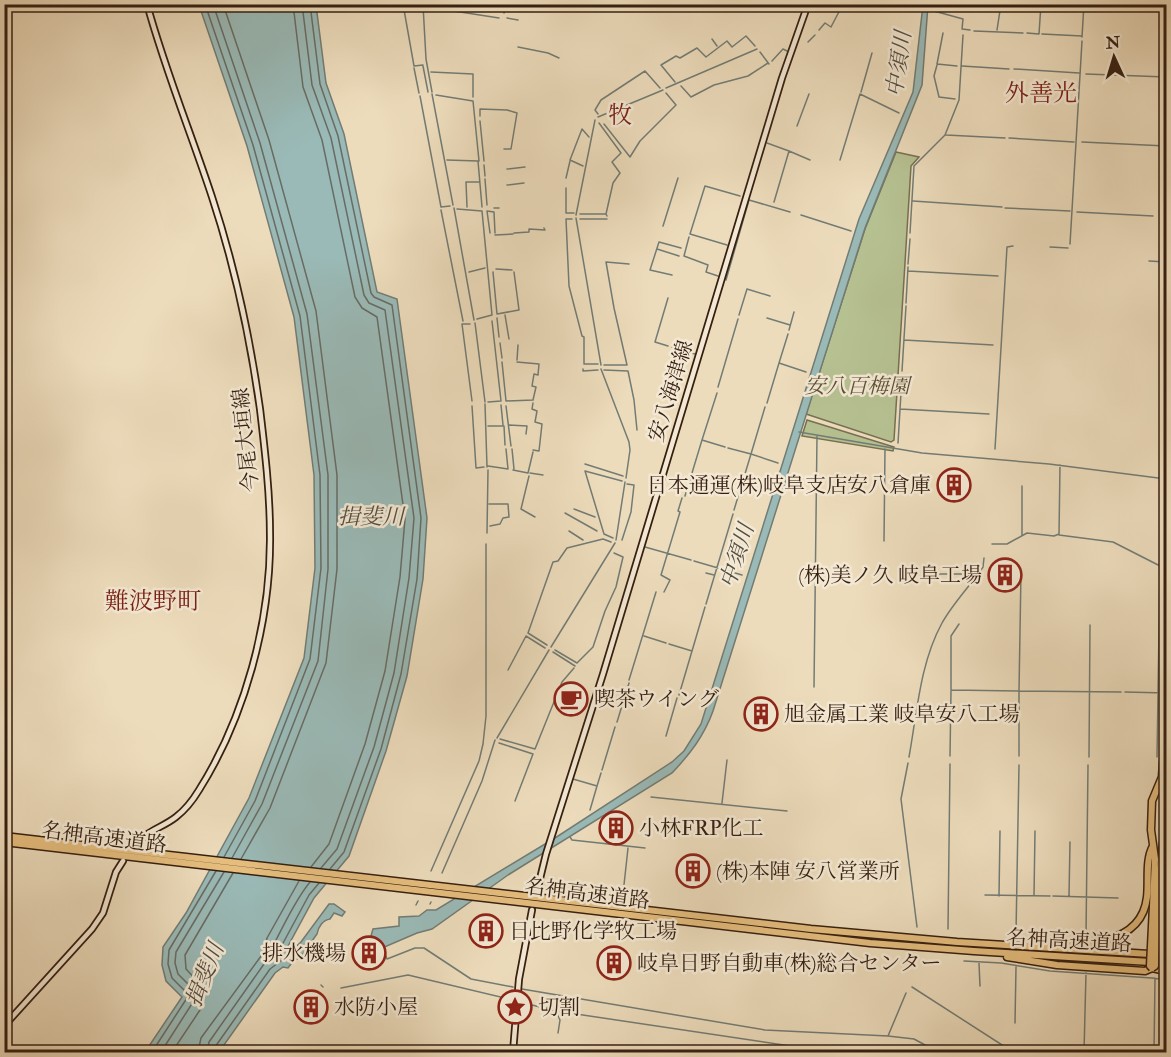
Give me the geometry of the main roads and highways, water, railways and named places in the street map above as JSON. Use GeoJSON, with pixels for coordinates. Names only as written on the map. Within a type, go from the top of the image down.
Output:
{"type":"FeatureCollection","features":[{"type":"Feature","properties":{"kind":"highway"},"geometry":{"type":"LineString","coordinates":[[1155,906],[1155,859],[1151,830],[1152,801],[1162,777],[1163,762]]}},
{"type":"Feature","properties":{"kind":"highway"},"geometry":{"type":"LineString","coordinates":[[1152,968],[1150,966],[1160,857],[1167,825]]}},
{"type":"Feature","properties":{"kind":"highway"},"geometry":{"type":"LineString","coordinates":[[1167,830],[1162,906],[1167,931]]}},
{"type":"Feature","properties":{"kind":"highway","name":"名神高速道路"},"geometry":{"type":"LineString","coordinates":[[4,836],[799,928],[957,942],[1167,955]]}},
{"type":"Feature","properties":{"kind":"highway","name":"名神高速道路"},"geometry":{"type":"LineString","coordinates":[[4,842],[870,943],[1167,963]]}},
{"type":"Feature","properties":{"kind":"highway"},"geometry":{"type":"LineString","coordinates":[[957,942],[1077,944],[1100,942],[1122,935],[1138,922],[1146,909],[1149,856],[1153,846]]}},
{"type":"Feature","properties":{"kind":"highway"},"geometry":{"type":"LineString","coordinates":[[870,943],[1078,967],[1145,970],[1152,968],[1167,971]]}},
{"type":"Feature","properties":{"kind":"main road","name":"今尾大垣線"},"geometry":{"type":"LineString","coordinates":[[136,845],[148,832],[175,818],[185,809],[200,788],[226,741],[246,687],[257,643],[267,583],[270,538],[262,428],[244,313],[212,197],[147,4]]}},
{"type":"Feature","properties":{"kind":"main road","name":"安八海津線"},"geometry":{"type":"LineString","coordinates":[[537,891],[551,836],[603,674],[779,88],[808,4]]}},
{"type":"Feature","properties":{"kind":"main road"},"geometry":{"type":"LineString","coordinates":[[4,1026],[103,913],[116,872],[123,861]]}},
{"type":"Feature","properties":{"kind":"main road"},"geometry":{"type":"LineString","coordinates":[[513,1053],[518,986],[532,910]]}},
{"type":"Feature","properties":{"kind":"water","name":"揖斐川"},"geometry":{"type":"Polygon","coordinates":[[[199,5],[316,5],[326,83],[344,134],[377,292],[397,299],[427,518],[423,579],[407,676],[386,751],[349,856],[314,898],[286,954],[301,942],[329,904],[334,904],[345,912],[342,916],[334,913],[330,919],[323,922],[300,958],[294,960],[288,968],[283,967],[275,973],[219,1052],[145,1052],[182,997],[166,981],[162,965],[163,947],[186,913],[249,798],[304,658],[315,568],[314,475],[294,317],[247,146],[199,5]]]}},
{"type":"Feature","properties":{"kind":"water"},"geometry":{"type":"Polygon","coordinates":[[[923,5],[928,5],[922,85],[865,228],[713,711],[701,737],[672,773],[508,875],[432,929],[380,949],[369,943],[373,929],[399,926],[399,917],[419,916],[427,910],[436,910],[555,838],[672,762],[684,751],[701,724],[859,219],[913,92],[923,5]]]}},
{"type":"Feature","properties":{"kind":"waterway"},"geometry":{"type":"LineString","coordinates":[[403,4],[414,66],[423,65]]}},
{"type":"Feature","properties":{"kind":"waterway"},"geometry":{"type":"LineString","coordinates":[[504,13],[507,4]]}},
{"type":"Feature","properties":{"kind":"waterway"},"geometry":{"type":"LineString","coordinates":[[568,4],[576,7]]}},
{"type":"Feature","properties":{"kind":"waterway"},"geometry":{"type":"LineString","coordinates":[[819,30],[825,23],[831,27],[843,4]]}},
{"type":"Feature","properties":{"kind":"waterway"},"geometry":{"type":"LineString","coordinates":[[997,30],[1001,4]]}},
{"type":"Feature","properties":{"kind":"waterway"},"geometry":{"type":"LineString","coordinates":[[1027,33],[1039,34],[1041,4]]}},
{"type":"Feature","properties":{"kind":"waterway"},"geometry":{"type":"LineString","coordinates":[[1082,37],[1084,4]]}},
{"type":"Feature","properties":{"kind":"waterway"},"geometry":{"type":"LineString","coordinates":[[423,5],[426,59],[432,92]]}},
{"type":"Feature","properties":{"kind":"waterway"},"geometry":{"type":"LineString","coordinates":[[428,7],[499,18]]}},
{"type":"Feature","properties":{"kind":"waterway"},"geometry":{"type":"LineString","coordinates":[[934,11],[963,19],[962,29],[970,30]]}},
{"type":"Feature","properties":{"kind":"waterway"},"geometry":{"type":"LineString","coordinates":[[507,18],[518,20]]}},
{"type":"Feature","properties":{"kind":"waterway"},"geometry":{"type":"LineString","coordinates":[[974,31],[1023,33]]}},
{"type":"Feature","properties":{"kind":"waterway"},"geometry":{"type":"LineString","coordinates":[[943,33],[937,64],[957,66]]}},
{"type":"Feature","properties":{"kind":"waterway"},"geometry":{"type":"LineString","coordinates":[[1042,34],[1082,36]]}},
{"type":"Feature","properties":{"kind":"waterway"},"geometry":{"type":"LineString","coordinates":[[808,42],[815,35]]}},
{"type":"Feature","properties":{"kind":"waterway"},"geometry":{"type":"LineString","coordinates":[[910,233],[914,166],[945,135],[959,100],[963,35]]}},
{"type":"Feature","properties":{"kind":"waterway"},"geometry":{"type":"LineString","coordinates":[[675,82],[661,65],[676,56],[680,58],[697,48],[706,57],[727,41],[732,47],[746,36],[755,46]]}},
{"type":"Feature","properties":{"kind":"waterway"},"geometry":{"type":"LineString","coordinates":[[712,39],[717,46]]}},
{"type":"Feature","properties":{"kind":"waterway"},"geometry":{"type":"LineString","coordinates":[[1070,244],[1082,41]]}},
{"type":"Feature","properties":{"kind":"waterway"},"geometry":{"type":"LineString","coordinates":[[518,47],[548,53],[559,58]]}},
{"type":"Feature","properties":{"kind":"waterway"},"geometry":{"type":"LineString","coordinates":[[666,88],[757,49]]}},
{"type":"Feature","properties":{"kind":"waterway"},"geometry":{"type":"LineString","coordinates":[[772,61],[783,49],[787,51]]}},
{"type":"Feature","properties":{"kind":"waterway"},"geometry":{"type":"LineString","coordinates":[[760,52],[769,64]]}},
{"type":"Feature","properties":{"kind":"waterway"},"geometry":{"type":"LineString","coordinates":[[861,92],[872,53]]}},
{"type":"Feature","properties":{"kind":"waterway"},"geometry":{"type":"LineString","coordinates":[[681,86],[691,97],[714,85],[748,76],[768,63]]}},
{"type":"Feature","properties":{"kind":"waterway"},"geometry":{"type":"LineString","coordinates":[[937,65],[934,76],[939,97],[955,99]]}},
{"type":"Feature","properties":{"kind":"waterway"},"geometry":{"type":"LineString","coordinates":[[423,66],[428,92]]}},
{"type":"Feature","properties":{"kind":"waterway"},"geometry":{"type":"LineString","coordinates":[[962,66],[1009,69]]}},
{"type":"Feature","properties":{"kind":"waterway"},"geometry":{"type":"LineString","coordinates":[[414,68],[419,93]]}},
{"type":"Feature","properties":{"kind":"waterway"},"geometry":{"type":"LineString","coordinates":[[1014,69],[1079,73]]}},
{"type":"Feature","properties":{"kind":"waterway"},"geometry":{"type":"LineString","coordinates":[[598,114],[595,110],[601,100],[645,71],[660,88]]}},
{"type":"Feature","properties":{"kind":"waterway"},"geometry":{"type":"LineString","coordinates":[[431,72],[473,74],[473,97]]}},
{"type":"Feature","properties":{"kind":"waterway"},"geometry":{"type":"LineString","coordinates":[[1086,74],[1166,77]]}},
{"type":"Feature","properties":{"kind":"waterway"},"geometry":{"type":"LineString","coordinates":[[598,117],[663,90]]}},
{"type":"Feature","properties":{"kind":"waterway"},"geometry":{"type":"LineString","coordinates":[[604,124],[630,157],[640,141],[676,105],[666,93]]}},
{"type":"Feature","properties":{"kind":"waterway"},"geometry":{"type":"LineString","coordinates":[[432,94],[453,205]]}},
{"type":"Feature","properties":{"kind":"waterway"},"geometry":{"type":"LineString","coordinates":[[797,126],[809,94]]}},
{"type":"Feature","properties":{"kind":"waterway","name":"中須川"},"geometry":{"type":"LineString","coordinates":[[840,160],[860,94],[899,113]]}},
{"type":"Feature","properties":{"kind":"waterway"},"geometry":{"type":"LineString","coordinates":[[436,95],[473,101],[479,161]]}},
{"type":"Feature","properties":{"kind":"waterway"},"geometry":{"type":"LineString","coordinates":[[420,96],[441,207],[450,206]]}},
{"type":"Feature","properties":{"kind":"waterway"},"geometry":{"type":"LineString","coordinates":[[480,116],[480,109],[507,110],[517,113],[511,149],[504,149]]}},
{"type":"Feature","properties":{"kind":"waterway"},"geometry":{"type":"LineString","coordinates":[[576,215],[595,120]]}},
{"type":"Feature","properties":{"kind":"waterway"},"geometry":{"type":"LineString","coordinates":[[480,121],[484,161]]}},
{"type":"Feature","properties":{"kind":"waterway"},"geometry":{"type":"LineString","coordinates":[[599,123],[621,153],[612,162],[620,173],[613,183],[607,216]]}},
{"type":"Feature","properties":{"kind":"waterway"},"geometry":{"type":"LineString","coordinates":[[583,166],[570,160],[582,129],[589,137]]}},
{"type":"Feature","properties":{"kind":"waterway"},"geometry":{"type":"LineString","coordinates":[[946,135],[1005,138]]}},
{"type":"Feature","properties":{"kind":"waterway"},"geometry":{"type":"LineString","coordinates":[[1009,138],[1074,142]]}},
{"type":"Feature","properties":{"kind":"waterway"},"geometry":{"type":"LineString","coordinates":[[1082,142],[1166,146]]}},
{"type":"Feature","properties":{"kind":"waterway"},"geometry":{"type":"LineString","coordinates":[[767,143],[789,151],[774,202]]}},
{"type":"Feature","properties":{"kind":"waterway"},"geometry":{"type":"LineString","coordinates":[[789,151],[810,160]]}},
{"type":"Feature","properties":{"kind":"waterway"},"geometry":{"type":"LineString","coordinates":[[447,160],[478,161],[482,207]]}},
{"type":"Feature","properties":{"kind":"waterway"},"geometry":{"type":"LineString","coordinates":[[566,178],[570,161]]}},
{"type":"Feature","properties":{"kind":"waterway"},"geometry":{"type":"LineString","coordinates":[[484,165],[485,176]]}},
{"type":"Feature","properties":{"kind":"waterway"},"geometry":{"type":"LineString","coordinates":[[507,169],[525,167]]}},
{"type":"Feature","properties":{"kind":"waterway"},"geometry":{"type":"LineString","coordinates":[[663,226],[678,178]]}},
{"type":"Feature","properties":{"kind":"waterway"},"geometry":{"type":"LineString","coordinates":[[485,179],[487,205]]}},
{"type":"Feature","properties":{"kind":"waterway"},"geometry":{"type":"LineString","coordinates":[[467,207],[466,182],[479,182]]}},
{"type":"Feature","properties":{"kind":"waterway"},"geometry":{"type":"LineString","coordinates":[[507,185],[524,183]]}},
{"type":"Feature","properties":{"kind":"waterway"},"geometry":{"type":"LineString","coordinates":[[690,234],[705,186],[740,196]]}},
{"type":"Feature","properties":{"kind":"waterway"},"geometry":{"type":"LineString","coordinates":[[566,188],[566,213],[574,213]]}},
{"type":"Feature","properties":{"kind":"waterway"},"geometry":{"type":"LineString","coordinates":[[726,280],[749,200],[790,212]]}},
{"type":"Feature","properties":{"kind":"waterway"},"geometry":{"type":"LineString","coordinates":[[913,201],[1002,207]]}},
{"type":"Feature","properties":{"kind":"waterway"},"geometry":{"type":"LineString","coordinates":[[454,208],[474,320]]}},
{"type":"Feature","properties":{"kind":"waterway"},"geometry":{"type":"LineString","coordinates":[[494,208],[499,208]]}},
{"type":"Feature","properties":{"kind":"waterway"},"geometry":{"type":"LineString","coordinates":[[1005,208],[1070,211]]}},
{"type":"Feature","properties":{"kind":"waterway"},"geometry":{"type":"LineString","coordinates":[[457,209],[482,211],[492,315],[477,319]]}},
{"type":"Feature","properties":{"kind":"waterway"},"geometry":{"type":"LineString","coordinates":[[441,210],[463,321]]}},
{"type":"Feature","properties":{"kind":"waterway"},"geometry":{"type":"LineString","coordinates":[[490,233],[487,211],[494,212],[495,233]]}},
{"type":"Feature","properties":{"kind":"waterway"},"geometry":{"type":"LineString","coordinates":[[1077,212],[1153,216]]}},
{"type":"Feature","properties":{"kind":"waterway"},"geometry":{"type":"LineString","coordinates":[[580,214],[606,214]]}},
{"type":"Feature","properties":{"kind":"waterway"},"geometry":{"type":"LineString","coordinates":[[801,215],[851,231]]}},
{"type":"Feature","properties":{"kind":"waterway"},"geometry":{"type":"LineString","coordinates":[[576,218],[601,365]]}},
{"type":"Feature","properties":{"kind":"waterway"},"geometry":{"type":"LineString","coordinates":[[572,219],[566,219],[569,286],[584,337],[584,364],[598,364]]}},
{"type":"Feature","properties":{"kind":"waterway"},"geometry":{"type":"LineString","coordinates":[[580,219],[607,219]]}},
{"type":"Feature","properties":{"kind":"waterway"},"geometry":{"type":"LineString","coordinates":[[514,233],[529,232],[529,229],[545,230],[544,228]]}},
{"type":"Feature","properties":{"kind":"waterway"},"geometry":{"type":"LineString","coordinates":[[495,235],[513,234]]}},
{"type":"Feature","properties":{"kind":"waterway"},"geometry":{"type":"LineString","coordinates":[[690,234],[727,245]]}},
{"type":"Feature","properties":{"kind":"waterway"},"geometry":{"type":"LineString","coordinates":[[689,237],[684,256],[708,265],[706,272],[718,276]]}},
{"type":"Feature","properties":{"kind":"waterway"},"geometry":{"type":"LineString","coordinates":[[908,264],[910,239]]}},
{"type":"Feature","properties":{"kind":"waterway"},"geometry":{"type":"LineString","coordinates":[[672,275],[650,270],[659,242],[681,248]]}},
{"type":"Feature","properties":{"kind":"waterway"},"geometry":{"type":"LineString","coordinates":[[995,449],[1007,247],[1013,246]]}},
{"type":"Feature","properties":{"kind":"waterway"},"geometry":{"type":"LineString","coordinates":[[1050,247],[1068,248]]}},
{"type":"Feature","properties":{"kind":"waterway"},"geometry":{"type":"LineString","coordinates":[[657,249],[679,256]]}},
{"type":"Feature","properties":{"kind":"waterway"},"geometry":{"type":"LineString","coordinates":[[1149,261],[1166,262]]}},
{"type":"Feature","properties":{"kind":"waterway"},"geometry":{"type":"LineString","coordinates":[[604,365],[627,365],[606,262],[629,264]]}},
{"type":"Feature","properties":{"kind":"waterway"},"geometry":{"type":"LineString","coordinates":[[906,303],[908,267]]}},
{"type":"Feature","properties":{"kind":"waterway"},"geometry":{"type":"LineString","coordinates":[[469,272],[485,268]]}},
{"type":"Feature","properties":{"kind":"waterway"},"geometry":{"type":"LineString","coordinates":[[496,269],[512,270]]}},
{"type":"Feature","properties":{"kind":"waterway"},"geometry":{"type":"LineString","coordinates":[[908,271],[998,276]]}},
{"type":"Feature","properties":{"kind":"waterway"},"geometry":{"type":"LineString","coordinates":[[493,272],[497,314],[519,310],[514,272]]}},
{"type":"Feature","properties":{"kind":"waterway"},"geometry":{"type":"LineString","coordinates":[[739,315],[747,289],[770,296]]}},
{"type":"Feature","properties":{"kind":"waterway"},"geometry":{"type":"LineString","coordinates":[[668,298],[655,342],[668,346]]}},
{"type":"Feature","properties":{"kind":"waterway"},"geometry":{"type":"LineString","coordinates":[[902,371],[906,306]]}},
{"type":"Feature","properties":{"kind":"waterway"},"geometry":{"type":"LineString","coordinates":[[789,330],[794,312]]}},
{"type":"Feature","properties":{"kind":"waterway"},"geometry":{"type":"LineString","coordinates":[[505,315],[509,339]]}},
{"type":"Feature","properties":{"kind":"waterway"},"geometry":{"type":"LineString","coordinates":[[497,318],[499,337]]}},
{"type":"Feature","properties":{"kind":"waterway"},"geometry":{"type":"LineString","coordinates":[[767,318],[790,325]]}},
{"type":"Feature","properties":{"kind":"waterway"},"geometry":{"type":"LineString","coordinates":[[718,387],[738,319]]}},
{"type":"Feature","properties":{"kind":"waterway"},"geometry":{"type":"LineString","coordinates":[[488,402],[501,401],[492,321]]}},
{"type":"Feature","properties":{"kind":"waterway"},"geometry":{"type":"LineString","coordinates":[[475,323],[485,402]]}},
{"type":"Feature","properties":{"kind":"waterway"},"geometry":{"type":"LineString","coordinates":[[470,324],[462,324],[472,401]]}},
{"type":"Feature","properties":{"kind":"waterway"},"geometry":{"type":"LineString","coordinates":[[788,334],[779,363],[806,372]]}},
{"type":"Feature","properties":{"kind":"waterway"},"geometry":{"type":"LineString","coordinates":[[904,340],[993,345]]}},
{"type":"Feature","properties":{"kind":"waterway"},"geometry":{"type":"LineString","coordinates":[[500,343],[502,358]]}},
{"type":"Feature","properties":{"kind":"waterway"},"geometry":{"type":"LineString","coordinates":[[517,360],[518,345]]}},
{"type":"Feature","properties":{"kind":"waterway"},"geometry":{"type":"LineString","coordinates":[[672,347],[695,354]]}},
{"type":"Feature","properties":{"kind":"waterway"},"geometry":{"type":"LineString","coordinates":[[502,362],[506,401],[533,400],[536,387],[532,386],[534,374],[538,375],[539,364],[517,362]]}},
{"type":"Feature","properties":{"kind":"waterway"},"geometry":{"type":"LineString","coordinates":[[767,403],[779,363]]}},
{"type":"Feature","properties":{"kind":"waterway"},"geometry":{"type":"LineString","coordinates":[[583,369],[583,371],[598,370]]}},
{"type":"Feature","properties":{"kind":"waterway"},"geometry":{"type":"LineString","coordinates":[[601,369],[629,442],[626,478]]}},
{"type":"Feature","properties":{"kind":"waterway"},"geometry":{"type":"LineString","coordinates":[[604,370],[628,371],[637,430]]}},
{"type":"Feature","properties":{"kind":"waterway"},"geometry":{"type":"LineString","coordinates":[[898,443],[902,376]]}},
{"type":"Feature","properties":{"kind":"waterway"},"geometry":{"type":"LineString","coordinates":[[717,393],[702,440],[725,447]]}},
{"type":"Feature","properties":{"kind":"waterway"},"geometry":{"type":"LineString","coordinates":[[533,403],[532,409],[537,411],[535,422],[542,424],[539,451],[533,450]]}},
{"type":"Feature","properties":{"kind":"waterway"},"geometry":{"type":"LineString","coordinates":[[485,404],[487,467]]}},
{"type":"Feature","properties":{"kind":"waterway"},"geometry":{"type":"LineString","coordinates":[[501,405],[503,425]]}},
{"type":"Feature","properties":{"kind":"waterway"},"geometry":{"type":"LineString","coordinates":[[472,406],[476,468],[484,467]]}},
{"type":"Feature","properties":{"kind":"waterway"},"geometry":{"type":"LineString","coordinates":[[506,406],[511,446]]}},
{"type":"Feature","properties":{"kind":"waterway"},"geometry":{"type":"LineString","coordinates":[[765,407],[751,454],[778,463]]}},
{"type":"Feature","properties":{"kind":"waterway"},"geometry":{"type":"LineString","coordinates":[[900,409],[989,414]]}},
{"type":"Feature","properties":{"kind":"waterway"},"geometry":{"type":"LineString","coordinates":[[509,425],[527,426],[526,434]]}},
{"type":"Feature","properties":{"kind":"waterway"},"geometry":{"type":"LineString","coordinates":[[488,426],[504,426],[505,445]]}},
{"type":"Feature","properties":{"kind":"waterway"},"geometry":{"type":"LineString","coordinates":[[799,432],[922,453],[1049,464],[1166,479]]}},
{"type":"Feature","properties":{"kind":"waterway"},"geometry":{"type":"LineString","coordinates":[[814,687],[817,436]]}},
{"type":"Feature","properties":{"kind":"waterway"},"geometry":{"type":"LineString","coordinates":[[685,496],[702,440]]}},
{"type":"Feature","properties":{"kind":"waterway"},"geometry":{"type":"LineString","coordinates":[[728,448],[751,454],[734,510]]}},
{"type":"Feature","properties":{"kind":"waterway"},"geometry":{"type":"LineString","coordinates":[[488,466],[508,469],[506,449]]}},
{"type":"Feature","properties":{"kind":"waterway"},"geometry":{"type":"LineString","coordinates":[[512,449],[514,469]]}},
{"type":"Feature","properties":{"kind":"waterway"},"geometry":{"type":"LineString","coordinates":[[884,541],[885,449]]}},
{"type":"Feature","properties":{"kind":"waterway"},"geometry":{"type":"LineString","coordinates":[[513,470],[528,473],[533,452]]}},
{"type":"Feature","properties":{"kind":"waterway"},"geometry":{"type":"LineString","coordinates":[[585,464],[623,476]]}},
{"type":"Feature","properties":{"kind":"waterway"},"geometry":{"type":"LineString","coordinates":[[1060,465],[1059,535],[1113,542],[1166,569]]}},
{"type":"Feature","properties":{"kind":"waterway"},"geometry":{"type":"LineString","coordinates":[[487,533],[488,470]]}},
{"type":"Feature","properties":{"kind":"waterway"},"geometry":{"type":"LineString","coordinates":[[613,538],[604,534],[585,471],[622,481]]}},
{"type":"Feature","properties":{"kind":"waterway"},"geometry":{"type":"LineString","coordinates":[[530,473],[543,475]]}},
{"type":"Feature","properties":{"kind":"waterway"},"geometry":{"type":"LineString","coordinates":[[529,476],[521,509],[535,517]]}},
{"type":"Feature","properties":{"kind":"waterway"},"geometry":{"type":"LineString","coordinates":[[616,540],[625,482]]}},
{"type":"Feature","properties":{"kind":"waterway"},"geometry":{"type":"LineString","coordinates":[[622,540],[631,512],[634,485],[627,484]]}},
{"type":"Feature","properties":{"kind":"waterway"},"geometry":{"type":"LineString","coordinates":[[1022,486],[1022,535]]}},
{"type":"Feature","properties":{"kind":"waterway"},"geometry":{"type":"LineString","coordinates":[[664,592],[670,580],[661,575],[682,498]]}},
{"type":"Feature","properties":{"kind":"waterway"},"geometry":{"type":"LineString","coordinates":[[489,504],[508,504],[509,517],[503,518],[500,524],[490,526]]}},
{"type":"Feature","properties":{"kind":"waterway"},"geometry":{"type":"LineString","coordinates":[[574,509],[595,517]]}},
{"type":"Feature","properties":{"kind":"waterway"},"geometry":{"type":"LineString","coordinates":[[565,513],[597,531]]}},
{"type":"Feature","properties":{"kind":"waterway","name":"中須川"},"geometry":{"type":"LineString","coordinates":[[706,604],[733,514]]}},
{"type":"Feature","properties":{"kind":"waterway"},"geometry":{"type":"LineString","coordinates":[[569,531],[583,540]]}},
{"type":"Feature","properties":{"kind":"waterway"},"geometry":{"type":"LineString","coordinates":[[992,544],[1007,544],[1027,533],[1054,536],[1059,534]]}},
{"type":"Feature","properties":{"kind":"waterway"},"geometry":{"type":"LineString","coordinates":[[547,645],[528,633],[553,562],[558,561],[567,548],[603,539],[611,542]]}},
{"type":"Feature","properties":{"kind":"waterway"},"geometry":{"type":"LineString","coordinates":[[551,647],[615,543]]}},
{"type":"Feature","properties":{"kind":"waterway"},"geometry":{"type":"LineString","coordinates":[[431,871],[479,761],[483,744],[486,716],[486,544]]}},
{"type":"Feature","properties":{"kind":"waterway"},"geometry":{"type":"LineString","coordinates":[[645,547],[691,560]]}},
{"type":"Feature","properties":{"kind":"waterway"},"geometry":{"type":"LineString","coordinates":[[555,650],[577,663],[593,647],[616,587],[623,557],[614,553]]}},
{"type":"Feature","properties":{"kind":"waterway"},"geometry":{"type":"LineString","coordinates":[[909,757],[920,689],[935,638],[951,608],[983,567],[984,558]]}},
{"type":"Feature","properties":{"kind":"waterway","name":"中須川"},"geometry":{"type":"LineString","coordinates":[[694,561],[742,575]]}},
{"type":"Feature","properties":{"kind":"waterway"},"geometry":{"type":"LineString","coordinates":[[1157,757],[1160,566]]}},
{"type":"Feature","properties":{"kind":"waterway"},"geometry":{"type":"LineString","coordinates":[[1021,572],[1019,691],[1121,692]]}},
{"type":"Feature","properties":{"kind":"waterway","name":"中須川"},"geometry":{"type":"LineString","coordinates":[[706,573],[714,575]]}},
{"type":"Feature","properties":{"kind":"waterway"},"geometry":{"type":"LineString","coordinates":[[937,574],[978,574]]}},
{"type":"Feature","properties":{"kind":"waterway"},"geometry":{"type":"LineString","coordinates":[[629,680],[656,592]]}},
{"type":"Feature","properties":{"kind":"waterway"},"geometry":{"type":"LineString","coordinates":[[692,651],[705,607]]}},
{"type":"Feature","properties":{"kind":"waterway"},"geometry":{"type":"LineString","coordinates":[[959,624],[951,636],[951,690],[1019,691],[1019,756]]}},
{"type":"Feature","properties":{"kind":"waterway"},"geometry":{"type":"LineString","coordinates":[[1089,757],[1090,625]]}},
{"type":"Feature","properties":{"kind":"waterway"},"geometry":{"type":"LineString","coordinates":[[508,670],[526,636],[545,648]]}},
{"type":"Feature","properties":{"kind":"waterway"},"geometry":{"type":"LineString","coordinates":[[644,636],[666,643]]}},
{"type":"Feature","properties":{"kind":"waterway"},"geometry":{"type":"LineString","coordinates":[[669,644],[692,651],[679,695]]}},
{"type":"Feature","properties":{"kind":"waterway"},"geometry":{"type":"LineString","coordinates":[[497,738],[549,650]]}},
{"type":"Feature","properties":{"kind":"waterway"},"geometry":{"type":"LineString","coordinates":[[553,652],[575,666]]}},
{"type":"Feature","properties":{"kind":"waterway"},"geometry":{"type":"LineString","coordinates":[[500,739],[535,749],[562,682],[574,668]]}},
{"type":"Feature","properties":{"kind":"waterway"},"geometry":{"type":"LineString","coordinates":[[617,722],[629,683]]}},
{"type":"Feature","properties":{"kind":"waterway"},"geometry":{"type":"LineString","coordinates":[[950,756],[951,691]]}},
{"type":"Feature","properties":{"kind":"waterway"},"geometry":{"type":"LineString","coordinates":[[1125,692],[1166,693]]}},
{"type":"Feature","properties":{"kind":"waterway"},"geometry":{"type":"LineString","coordinates":[[666,736],[677,698]]}},
{"type":"Feature","properties":{"kind":"waterway"},"geometry":{"type":"LineString","coordinates":[[602,770],[615,727]]}},
{"type":"Feature","properties":{"kind":"waterway"},"geometry":{"type":"LineString","coordinates":[[442,873],[482,781],[495,740]]}},
{"type":"Feature","properties":{"kind":"waterway"},"geometry":{"type":"LineString","coordinates":[[499,743],[533,754],[515,801]]}},
{"type":"Feature","properties":{"kind":"waterway"},"geometry":{"type":"LineString","coordinates":[[722,803],[727,760]]}},
{"type":"Feature","properties":{"kind":"waterway"},"geometry":{"type":"LineString","coordinates":[[908,763],[901,799],[917,927]]}},
{"type":"Feature","properties":{"kind":"waterway"},"geometry":{"type":"LineString","coordinates":[[948,929],[950,764]]}},
{"type":"Feature","properties":{"kind":"waterway"},"geometry":{"type":"LineString","coordinates":[[1016,933],[1019,765]]}},
{"type":"Feature","properties":{"kind":"waterway"},"geometry":{"type":"LineString","coordinates":[[1086,935],[1088,765]]}},
{"type":"Feature","properties":{"kind":"waterway"},"geometry":{"type":"LineString","coordinates":[[597,786],[601,773]]}},
{"type":"Feature","properties":{"kind":"waterway"},"geometry":{"type":"LineString","coordinates":[[573,779],[597,786],[590,810]]}},
{"type":"Feature","properties":{"kind":"waterway"},"geometry":{"type":"LineString","coordinates":[[651,797],[787,811]]}},
{"type":"Feature","properties":{"kind":"waterway"},"geometry":{"type":"LineString","coordinates":[[999,896],[1000,831]]}},
{"type":"Feature","properties":{"kind":"waterway"},"geometry":{"type":"LineString","coordinates":[[1034,896],[1035,831]]}},
{"type":"Feature","properties":{"kind":"waterway"},"geometry":{"type":"LineString","coordinates":[[570,837],[572,840],[645,848]]}},
{"type":"Feature","properties":{"kind":"waterway"},"geometry":{"type":"LineString","coordinates":[[1069,896],[1070,842]]}},
{"type":"Feature","properties":{"kind":"waterway"},"geometry":{"type":"LineString","coordinates":[[623,894],[628,848]]}},
{"type":"Feature","properties":{"kind":"waterway"},"geometry":{"type":"LineString","coordinates":[[985,895],[1050,896]]}},
{"type":"Feature","properties":{"kind":"waterway"},"geometry":{"type":"LineString","coordinates":[[1053,896],[1118,898]]}},
{"type":"Feature","properties":{"kind":"waterway"},"geometry":{"type":"LineString","coordinates":[[416,905],[418,901]]}},
{"type":"Feature","properties":{"kind":"waterway"},"geometry":{"type":"LineString","coordinates":[[383,949],[387,959],[415,948],[424,948],[471,979],[513,987]]}},
{"type":"Feature","properties":{"kind":"waterway"},"geometry":{"type":"LineString","coordinates":[[964,961],[1001,963],[1050,971],[1166,979]]}},
{"type":"Feature","properties":{"kind":"waterway"},"geometry":{"type":"LineString","coordinates":[[979,963],[980,986]]}},
{"type":"Feature","properties":{"kind":"waterway"},"geometry":{"type":"LineString","coordinates":[[1015,1023],[1016,967]]}},
{"type":"Feature","properties":{"kind":"waterway"},"geometry":{"type":"LineString","coordinates":[[1084,1052],[1086,973]]}},
{"type":"Feature","properties":{"kind":"waterway"},"geometry":{"type":"LineString","coordinates":[[341,988],[408,975],[513,1000]]}},
{"type":"Feature","properties":{"kind":"waterway"},"geometry":{"type":"LineString","coordinates":[[1154,1052],[1155,978]]}},
{"type":"Feature","properties":{"kind":"waterway"},"geometry":{"type":"LineString","coordinates":[[912,987],[1013,1052]]}},
{"type":"Feature","properties":{"kind":"waterway"},"geometry":{"type":"LineString","coordinates":[[522,989],[765,1030],[914,1039],[938,1052]]}},
{"type":"Feature","properties":{"kind":"waterway"},"geometry":{"type":"LineString","coordinates":[[888,1036],[906,993]]}},
{"type":"Feature","properties":{"kind":"waterway"},"geometry":{"type":"LineString","coordinates":[[520,1002],[556,1011],[831,1052]]}},
{"type":"Feature","properties":{"kind":"waterway"},"geometry":{"type":"LineString","coordinates":[[556,1011],[560,1020],[558,1033]]}},
{"type":"Feature","properties":{"kind":"place","name":"日本通運(株)岐阜支店安八倉庫"},"geometry":{"type":"Point","coordinates":[954,485]}},
{"type":"Feature","properties":{"kind":"place","name":"(株)美ノ久 岐阜工場"},"geometry":{"type":"Point","coordinates":[1005,575]}},
{"type":"Feature","properties":{"kind":"place","name":"喫茶ウイング"},"geometry":{"type":"Point","coordinates":[571,699]}},
{"type":"Feature","properties":{"kind":"place","name":"旭金属工業 岐阜安八工場"},"geometry":{"type":"Point","coordinates":[761,714]}},
{"type":"Feature","properties":{"kind":"place","name":"小林FRP化工"},"geometry":{"type":"Point","coordinates":[616,828]}},
{"type":"Feature","properties":{"kind":"place","name":"(株)本陣 安八営業所"},"geometry":{"type":"Point","coordinates":[693,871]}},
{"type":"Feature","properties":{"kind":"place","name":"日比野化学牧工場"},"geometry":{"type":"Point","coordinates":[486,931]}},
{"type":"Feature","properties":{"kind":"place","name":"排水機場"},"geometry":{"type":"Point","coordinates":[369,953]}},
{"type":"Feature","properties":{"kind":"place","name":"岐阜日野自動車(株)総合センター"},"geometry":{"type":"Point","coordinates":[614,963]}},
{"type":"Feature","properties":{"kind":"place","name":"水防小屋"},"geometry":{"type":"Point","coordinates":[311,1007]}},
{"type":"Feature","properties":{"kind":"place","name":"切割"},"geometry":{"type":"Point","coordinates":[515,1007]}},
{"type":"Feature","properties":{"kind":"district","name":"外善光"},"geometry":{"type":"Point","coordinates":[1041,93]}},
{"type":"Feature","properties":{"kind":"district","name":"牧"},"geometry":{"type":"Point","coordinates":[620,115]}},
{"type":"Feature","properties":{"kind":"district","name":"難波野町"},"geometry":{"type":"Point","coordinates":[153,601]}},
{"type":"Feature","properties":{"kind":"park label","name":"安八百梅園"},"geometry":{"type":"Point","coordinates":[857,386]}}]}
